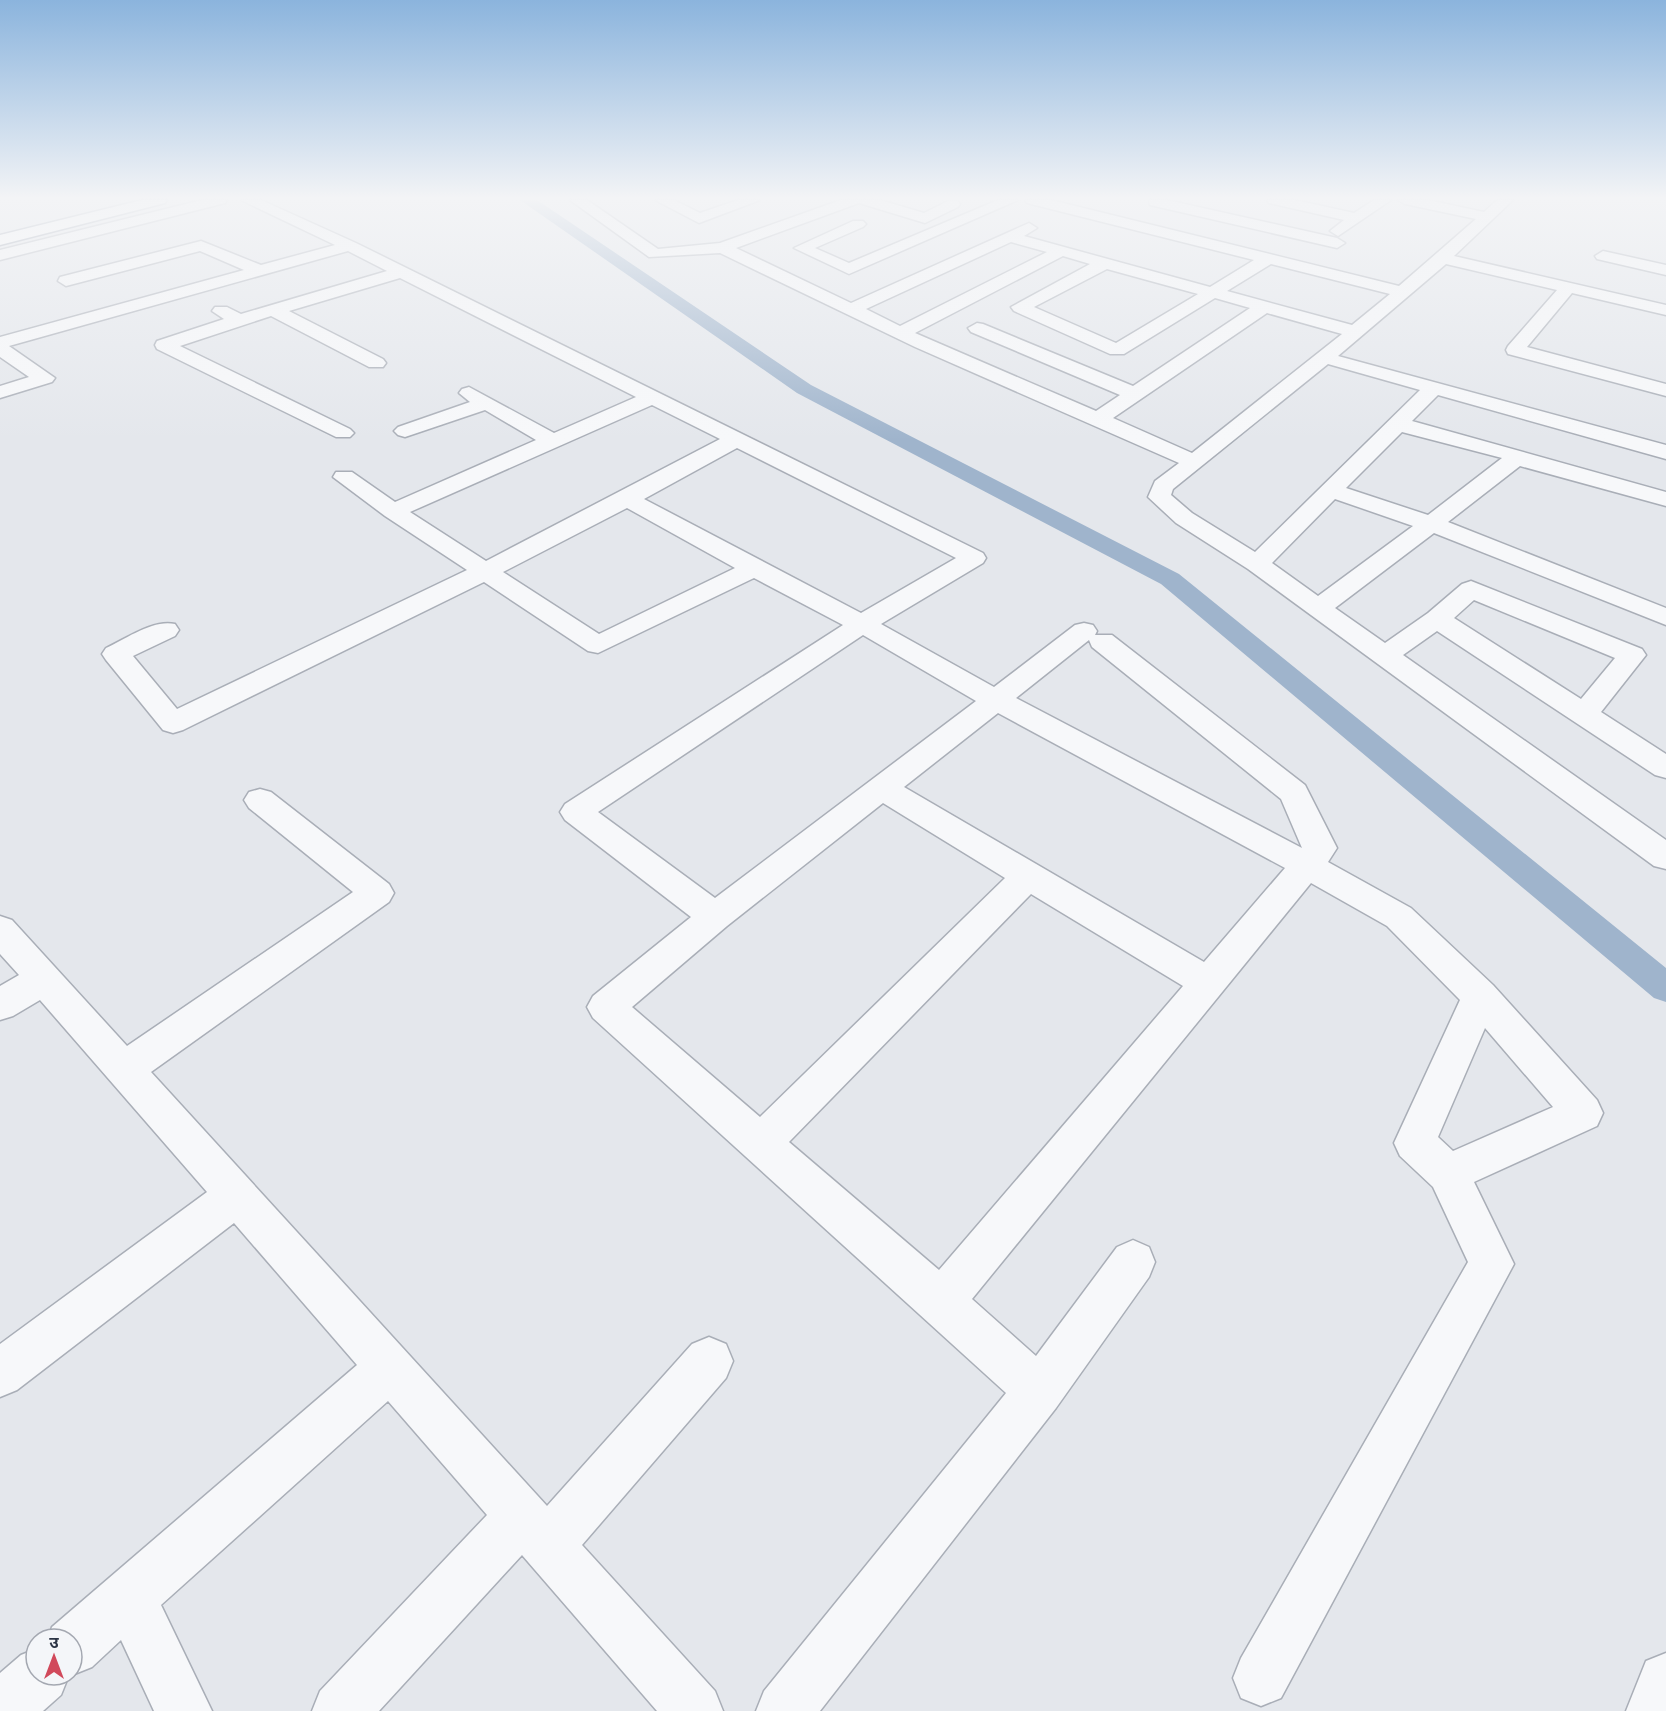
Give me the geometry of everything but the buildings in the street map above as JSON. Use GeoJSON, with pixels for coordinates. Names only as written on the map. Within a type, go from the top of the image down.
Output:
{"type":"FeatureCollection","features":[{"type":"Feature","properties":{"kind":"street"},"geometry":{"type":"LineString","coordinates":[[64,280],[117,310]]}},
{"type":"Feature","properties":{"kind":"street"},"geometry":{"type":"LineString","coordinates":[[0,343],[228,280]]}},
{"type":"Feature","properties":{"kind":"street"},"geometry":{"type":"LineString","coordinates":[[343,433],[164,345],[375,280]]}},
{"type":"Feature","properties":{"kind":"street"},"geometry":{"type":"LineString","coordinates":[[418,280],[974,558],[862,624],[576,812],[715,917]]}},
{"type":"Feature","properties":{"kind":"street"},"geometry":{"type":"LineString","coordinates":[[788,280],[935,349],[1195,462]]}},
{"type":"Feature","properties":{"kind":"street"},"geometry":{"type":"LineString","coordinates":[[850,310],[915,280]]}},
{"type":"Feature","properties":{"kind":"street"},"geometry":{"type":"LineString","coordinates":[[900,333],[1004,280]]}},
{"type":"Feature","properties":{"kind":"street"},"geometry":{"type":"LineString","coordinates":[[935,349],[1073,280]]}},
{"type":"Feature","properties":{"kind":"street"},"geometry":{"type":"LineString","coordinates":[[1168,280],[1353,331]]}},
{"type":"Feature","properties":{"kind":"street"},"geometry":{"type":"LineString","coordinates":[[1020,308],[1117,350],[1233,280]]}},
{"type":"Feature","properties":{"kind":"street"},"geometry":{"type":"LineString","coordinates":[[1322,288],[1334,280]]}},
{"type":"Feature","properties":{"kind":"street"},"geometry":{"type":"LineString","coordinates":[[1354,280],[1401,292]]}},
{"type":"Feature","properties":{"kind":"street"},"geometry":{"type":"LineString","coordinates":[[1416,280],[1257,413],[1163,486],[1159,497],[1184,518],[1257,564],[1666,857]]}},
{"type":"Feature","properties":{"kind":"street"},"geometry":{"type":"LineString","coordinates":[[1537,280],[1666,310]]}},
{"type":"Feature","properties":{"kind":"street"},"geometry":{"type":"LineString","coordinates":[[1568,287],[1515,350],[1666,390]]}},
{"type":"Feature","properties":{"kind":"street"},"geometry":{"type":"LineString","coordinates":[[185,292],[239,320]]}},
{"type":"Feature","properties":{"kind":"street"},"geometry":{"type":"LineString","coordinates":[[1286,313],[1304,301]]}},
{"type":"Feature","properties":{"kind":"street"},"geometry":{"type":"LineString","coordinates":[[1098,420],[1264,306]]}},
{"type":"Feature","properties":{"kind":"street"},"geometry":{"type":"LineString","coordinates":[[273,310],[376,363]]}},
{"type":"Feature","properties":{"kind":"street"},"geometry":{"type":"LineString","coordinates":[[977,328],[1135,394]]}},
{"type":"Feature","properties":{"kind":"street"},"geometry":{"type":"LineString","coordinates":[[0,349],[45,378],[0,392]]}},
{"type":"Feature","properties":{"kind":"street"},"geometry":{"type":"LineString","coordinates":[[1322,357],[1666,452]]}},
{"type":"Feature","properties":{"kind":"street"},"geometry":{"type":"LineString","coordinates":[[1257,564],[1434,388]]}},
{"type":"Feature","properties":{"kind":"street"},"geometry":{"type":"LineString","coordinates":[[405,431],[477,398],[553,441]]}},
{"type":"Feature","properties":{"kind":"street"},"geometry":{"type":"LineString","coordinates":[[393,511],[651,398]]}},
{"type":"Feature","properties":{"kind":"street"},"geometry":{"type":"LineString","coordinates":[[1398,424],[1519,456],[1517,458]]}},
{"type":"Feature","properties":{"kind":"street"},"geometry":{"type":"LineString","coordinates":[[166,630],[116,654],[173,723],[486,571],[627,499],[735,440]]}},
{"type":"Feature","properties":{"kind":"street"},"geometry":{"type":"LineString","coordinates":[[1517,458],[1666,499]]}},
{"type":"Feature","properties":{"kind":"street"},"geometry":{"type":"LineString","coordinates":[[1318,608],[1517,458]]}},
{"type":"Feature","properties":{"kind":"street"},"geometry":{"type":"LineString","coordinates":[[344,477],[598,645],[754,568]]}},
{"type":"Feature","properties":{"kind":"street"},"geometry":{"type":"LineString","coordinates":[[1330,490],[1663,607]]}},
{"type":"Feature","properties":{"kind":"street"},"geometry":{"type":"LineString","coordinates":[[627,499],[862,624],[996,700],[1307,865],[1399,917],[1480,996],[1583,1113],[1448,1173]]}},
{"type":"Feature","properties":{"kind":"street"},"geometry":{"type":"LineString","coordinates":[[1385,656],[1437,619],[1471,589],[1632,655],[1584,715]]}},
{"type":"Feature","properties":{"kind":"street"},"geometry":{"type":"LineString","coordinates":[[1437,619],[1666,768]]}},
{"type":"Feature","properties":{"kind":"street"},"geometry":{"type":"LineString","coordinates":[[941,1302],[1321,848],[1294,793],[1093,636],[996,700],[715,917],[606,1007],[1039,1391]]}},
{"type":"Feature","properties":{"kind":"street"},"geometry":{"type":"LineString","coordinates":[[881,789],[1208,983]]}},
{"type":"Feature","properties":{"kind":"street"},"geometry":{"type":"LineString","coordinates":[[124,1070],[377,893],[260,800]]}},
{"type":"Feature","properties":{"kind":"street"},"geometry":{"type":"LineString","coordinates":[[761,1143],[1028,876]]}},
{"type":"Feature","properties":{"kind":"street"},"geometry":{"type":"LineString","coordinates":[[0,930],[695,1711]]}},
{"type":"Feature","properties":{"kind":"street"},"geometry":{"type":"LineString","coordinates":[[0,1005],[43,979]]}},
{"type":"Feature","properties":{"kind":"street"},"geometry":{"type":"LineString","coordinates":[[1261,1678],[1492,1264],[1448,1173],[1415,1143],[1480,996]]}},
{"type":"Feature","properties":{"kind":"street"},"geometry":{"type":"LineString","coordinates":[[0,1373],[236,1196]]}},
{"type":"Feature","properties":{"kind":"street"},"geometry":{"type":"LineString","coordinates":[[784,1711],[1039,1391],[1133,1262]]}},
{"type":"Feature","properties":{"kind":"street"},"geometry":{"type":"LineString","coordinates":[[340,1711],[534,1530],[709,1361]]}},
{"type":"Feature","properties":{"kind":"street"},"geometry":{"type":"LineString","coordinates":[[84,1636],[389,1368]]}},
{"type":"Feature","properties":{"kind":"street"},"geometry":{"type":"LineString","coordinates":[[128,1598],[184,1711]]}},
{"type":"Feature","properties":{"kind":"street"},"geometry":{"type":"LineString","coordinates":[[1654,1711],[1666,1681]]}},
{"type":"Feature","properties":{"kind":"street"},"geometry":{"type":"LineString","coordinates":[[0,1711],[27,1687]]}},
{"type":"Feature","properties":{"kind":"waterway"},"geometry":{"type":"LineString","coordinates":[[644,280],[804,389],[1170,579],[1666,988]]}}]}
